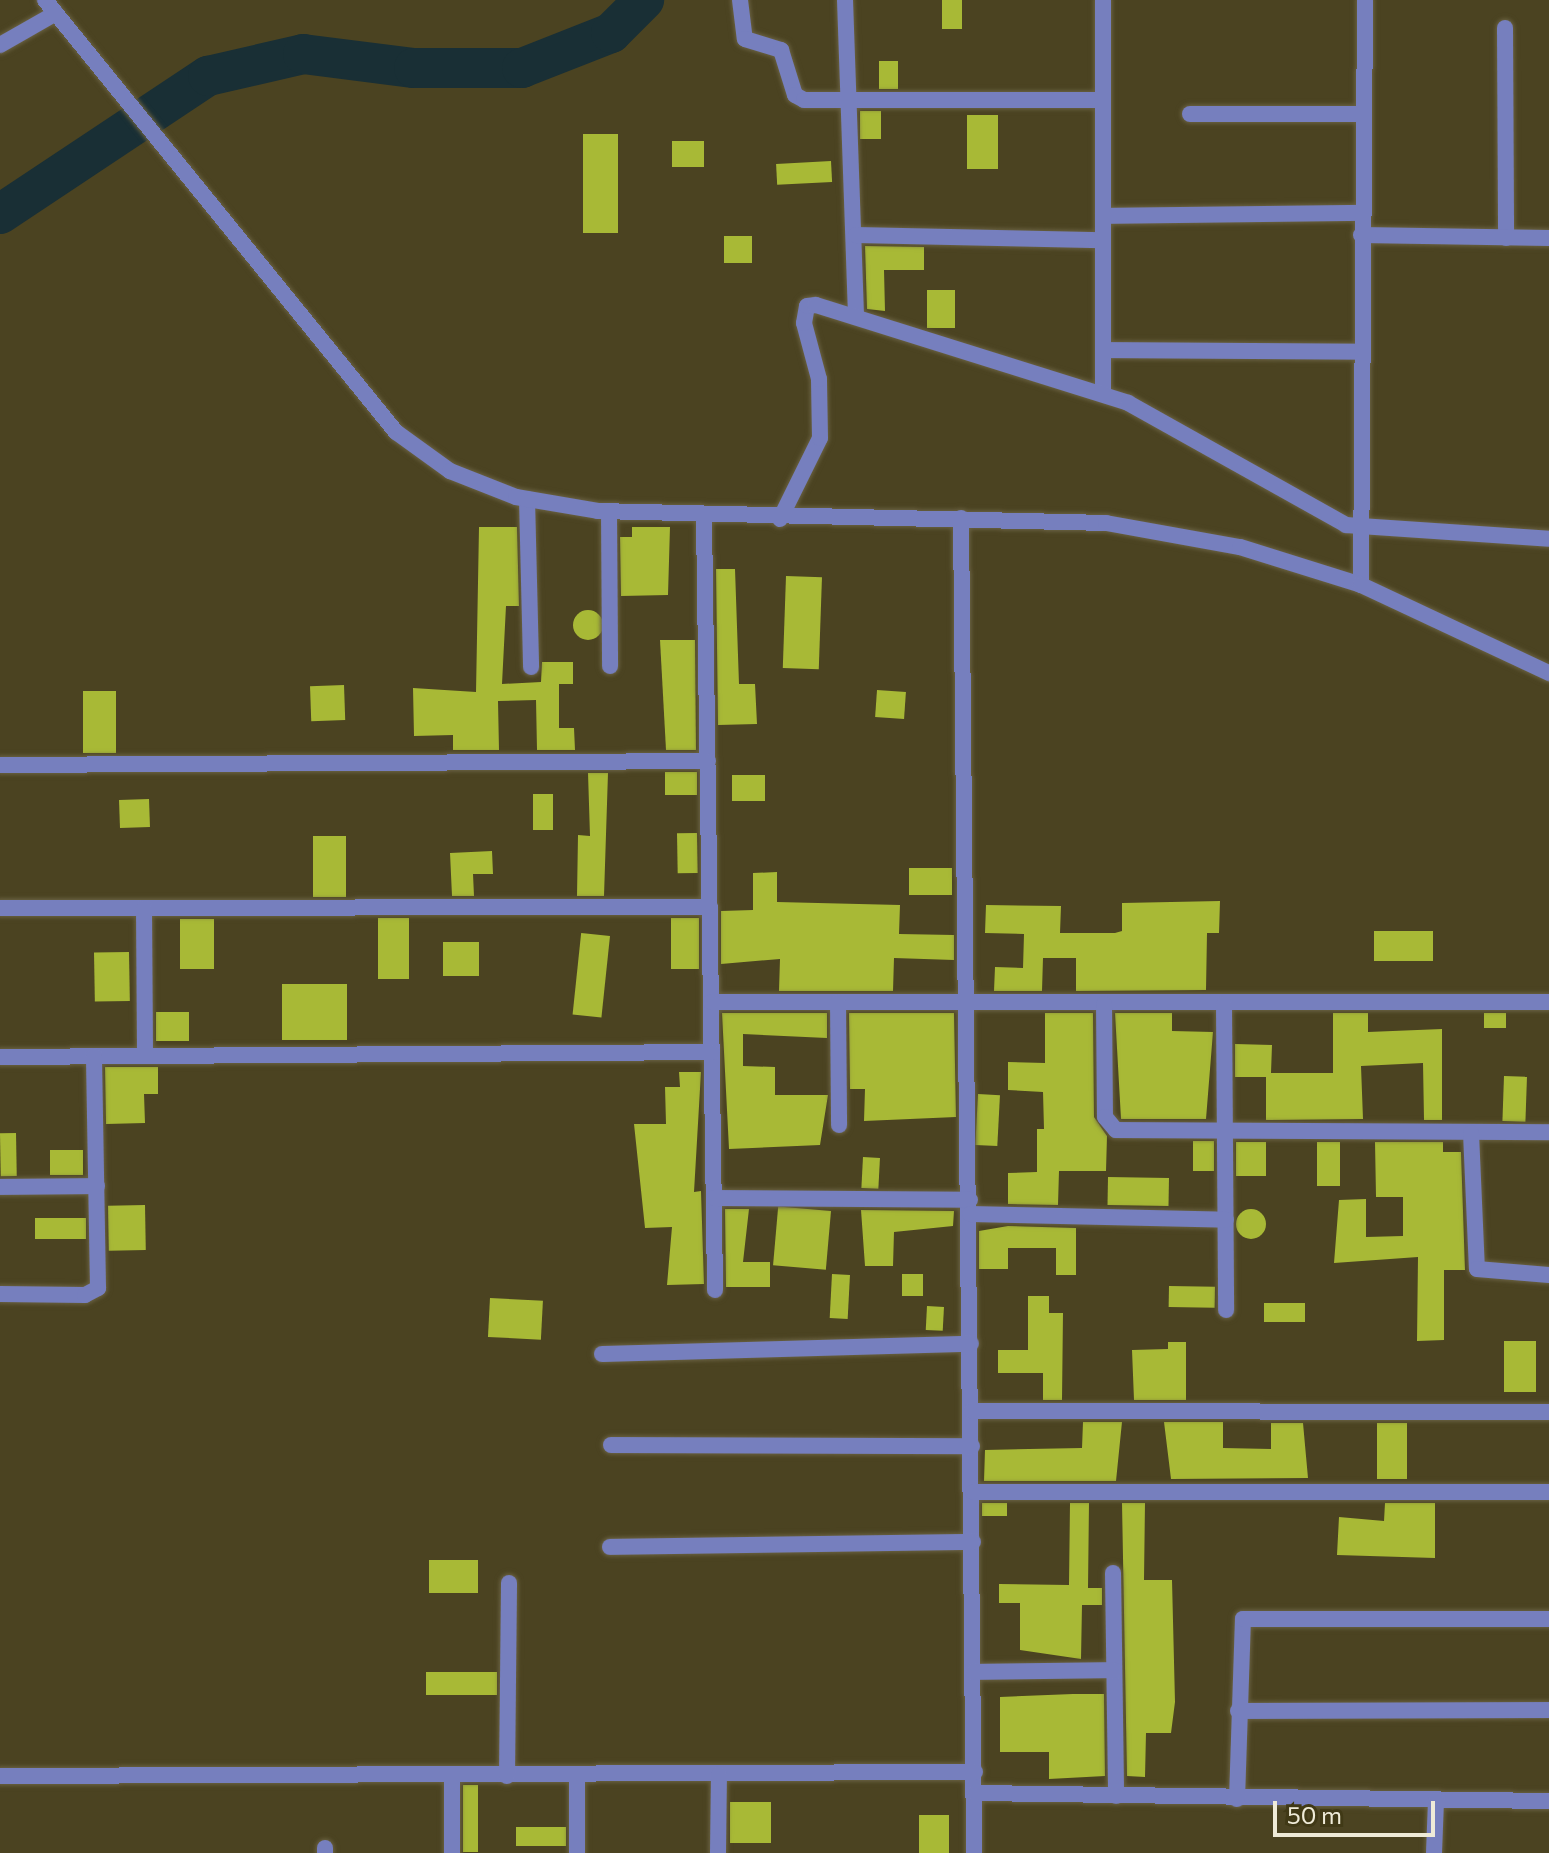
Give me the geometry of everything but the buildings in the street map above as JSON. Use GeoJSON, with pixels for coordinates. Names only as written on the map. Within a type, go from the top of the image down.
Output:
{"type":"FeatureCollection","features":[{"type":"Feature","properties":{"kind":"street"},"geometry":{"type":"LineString","coordinates":[[740,0],[742,34],[787,58],[795,95],[848,99],[1103,100]]}},
{"type":"Feature","properties":{"kind":"street"},"geometry":{"type":"LineString","coordinates":[[845,0],[856,235],[856,317]]}},
{"type":"Feature","properties":{"kind":"street"},"geometry":{"type":"LineString","coordinates":[[1103,0],[1103,393]]}},
{"type":"Feature","properties":{"kind":"street"},"geometry":{"type":"LineString","coordinates":[[1361,585],[1361,213],[1365,0]]}},
{"type":"Feature","properties":{"kind":"street"},"geometry":{"type":"LineString","coordinates":[[0,45],[51,6],[171,147],[396,432],[450,471],[527,499],[609,512],[704,519],[961,518],[1106,523],[1240,547],[1361,585],[1549,673]]}},
{"type":"Feature","properties":{"kind":"street"},"geometry":{"type":"LineString","coordinates":[[1505,28],[1506,238]]}},
{"type":"Feature","properties":{"kind":"street"},"geometry":{"type":"LineString","coordinates":[[1190,114],[1363,114]]}},
{"type":"Feature","properties":{"kind":"street"},"geometry":{"type":"LineString","coordinates":[[1103,216],[1361,213]]}},
{"type":"Feature","properties":{"kind":"street"},"geometry":{"type":"LineString","coordinates":[[856,235],[1103,240]]}},
{"type":"Feature","properties":{"kind":"street"},"geometry":{"type":"LineString","coordinates":[[1361,235],[1549,238]]}},
{"type":"Feature","properties":{"kind":"street"},"geometry":{"type":"LineString","coordinates":[[780,519],[809,465],[823,415],[804,311],[816,305],[1103,393],[1178,425],[1361,529],[1549,539]]}},
{"type":"Feature","properties":{"kind":"street"},"geometry":{"type":"LineString","coordinates":[[1103,350],[1361,352]]}},
{"type":"Feature","properties":{"kind":"street"},"geometry":{"type":"LineString","coordinates":[[527,499],[531,667]]}},
{"type":"Feature","properties":{"kind":"street"},"geometry":{"type":"LineString","coordinates":[[609,512],[610,666]]}},
{"type":"Feature","properties":{"kind":"street"},"geometry":{"type":"LineString","coordinates":[[961,518],[973,1492],[974,1853]]}},
{"type":"Feature","properties":{"kind":"street"},"geometry":{"type":"LineString","coordinates":[[704,519],[715,1290]]}},
{"type":"Feature","properties":{"kind":"street"},"geometry":{"type":"LineString","coordinates":[[0,765],[708,761]]}},
{"type":"Feature","properties":{"kind":"street"},"geometry":{"type":"LineString","coordinates":[[0,908],[710,907]]}},
{"type":"Feature","properties":{"kind":"street"},"geometry":{"type":"LineString","coordinates":[[144,908],[145,1056]]}},
{"type":"Feature","properties":{"kind":"street"},"geometry":{"type":"LineString","coordinates":[[711,1002],[1549,1002]]}},
{"type":"Feature","properties":{"kind":"street"},"geometry":{"type":"LineString","coordinates":[[838,1002],[839,1125]]}},
{"type":"Feature","properties":{"kind":"street"},"geometry":{"type":"LineString","coordinates":[[1104,1004],[1110,1128],[1226,1133],[1549,1132]]}},
{"type":"Feature","properties":{"kind":"street"},"geometry":{"type":"LineString","coordinates":[[1224,1004],[1226,1310]]}},
{"type":"Feature","properties":{"kind":"street"},"geometry":{"type":"LineString","coordinates":[[0,1057],[712,1052]]}},
{"type":"Feature","properties":{"kind":"street"},"geometry":{"type":"LineString","coordinates":[[0,1294],[93,1293],[97,1186],[94,1056]]}},
{"type":"Feature","properties":{"kind":"street"},"geometry":{"type":"LineString","coordinates":[[1471,1133],[1477,1269],[1549,1275]]}},
{"type":"Feature","properties":{"kind":"street"},"geometry":{"type":"LineString","coordinates":[[0,1187],[97,1186]]}},
{"type":"Feature","properties":{"kind":"street"},"geometry":{"type":"LineString","coordinates":[[714,1198],[1226,1220]]}},
{"type":"Feature","properties":{"kind":"street"},"geometry":{"type":"LineString","coordinates":[[602,1354],[971,1344]]}},
{"type":"Feature","properties":{"kind":"street"},"geometry":{"type":"LineString","coordinates":[[972,1411],[1549,1412]]}},
{"type":"Feature","properties":{"kind":"street"},"geometry":{"type":"LineString","coordinates":[[611,1445],[972,1446]]}},
{"type":"Feature","properties":{"kind":"street"},"geometry":{"type":"LineString","coordinates":[[973,1492],[1549,1492]]}},
{"type":"Feature","properties":{"kind":"street"},"geometry":{"type":"LineString","coordinates":[[610,1547],[973,1542]]}},
{"type":"Feature","properties":{"kind":"street"},"geometry":{"type":"LineString","coordinates":[[1113,1573],[1116,1796]]}},
{"type":"Feature","properties":{"kind":"street"},"geometry":{"type":"LineString","coordinates":[[507,1776],[509,1583]]}},
{"type":"Feature","properties":{"kind":"street"},"geometry":{"type":"LineString","coordinates":[[1237,1799],[1243,1619],[1549,1619]]}},
{"type":"Feature","properties":{"kind":"street"},"geometry":{"type":"LineString","coordinates":[[974,1672],[1114,1670]]}},
{"type":"Feature","properties":{"kind":"street"},"geometry":{"type":"LineString","coordinates":[[1238,1711],[1549,1710]]}},
{"type":"Feature","properties":{"kind":"street"},"geometry":{"type":"LineString","coordinates":[[0,1776],[452,1777],[975,1772]]}},
{"type":"Feature","properties":{"kind":"street"},"geometry":{"type":"LineString","coordinates":[[718,1853],[719,1774]]}},
{"type":"Feature","properties":{"kind":"street"},"geometry":{"type":"LineString","coordinates":[[577,1775],[577,1853]]}},
{"type":"Feature","properties":{"kind":"street"},"geometry":{"type":"LineString","coordinates":[[452,1777],[452,1853]]}},
{"type":"Feature","properties":{"kind":"street"},"geometry":{"type":"LineString","coordinates":[[975,1793],[1549,1801]]}},
{"type":"Feature","properties":{"kind":"street"},"geometry":{"type":"LineString","coordinates":[[1434,1853],[1436,1800]]}},
{"type":"Feature","properties":{"kind":"waterway"},"geometry":{"type":"LineString","coordinates":[[0,214],[208,76],[303,54],[414,68],[522,68],[611,33],[644,0]]}}]}
